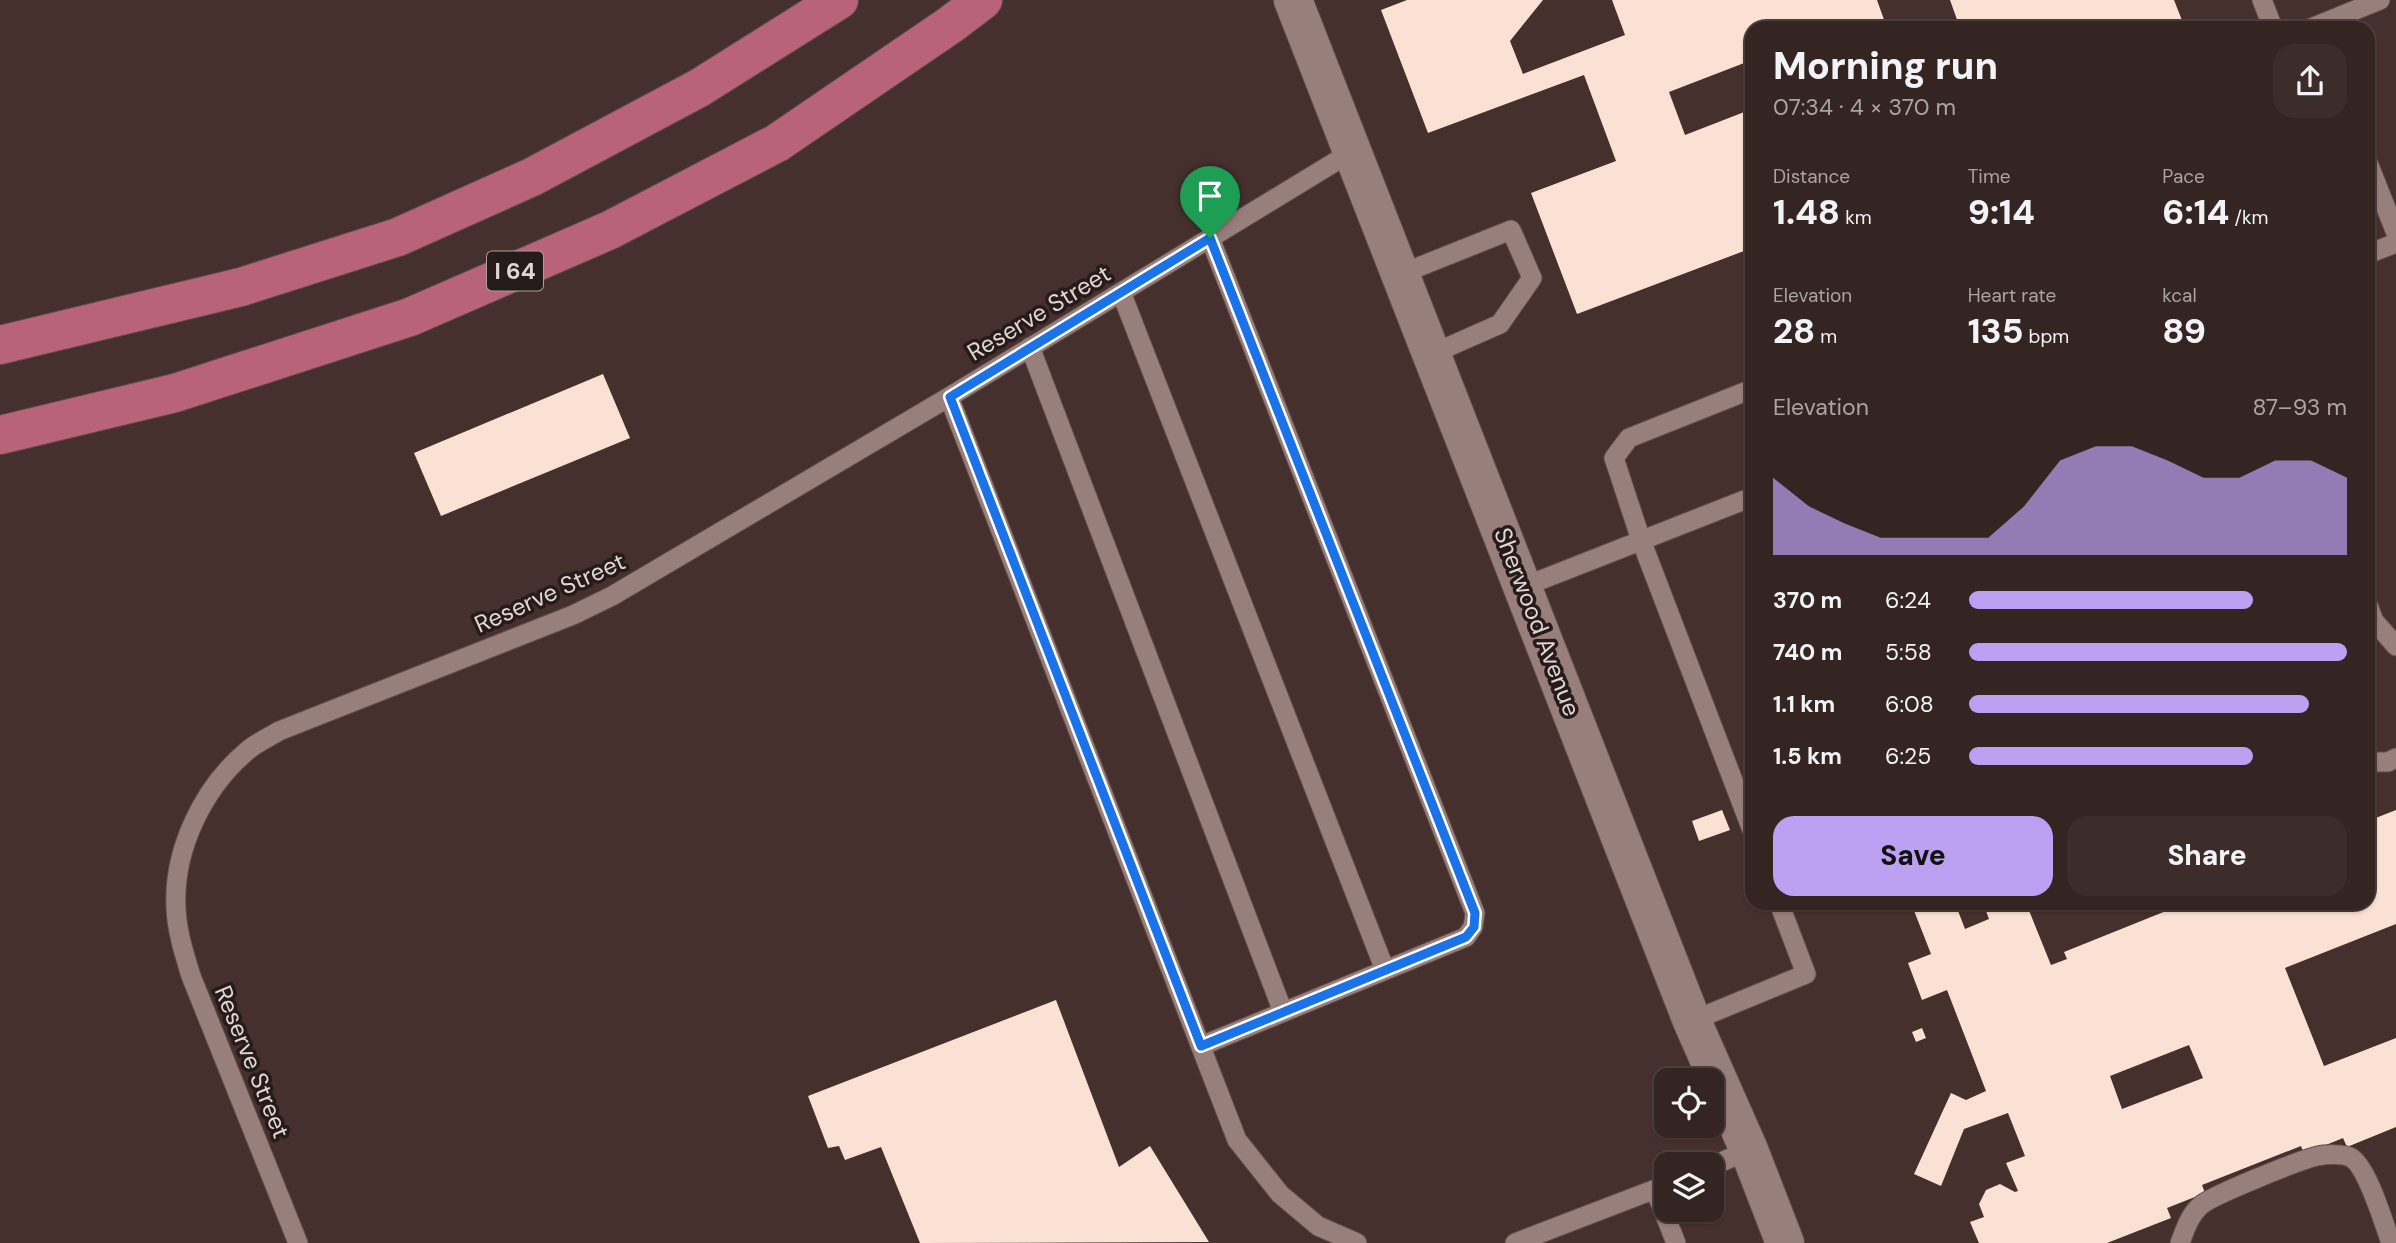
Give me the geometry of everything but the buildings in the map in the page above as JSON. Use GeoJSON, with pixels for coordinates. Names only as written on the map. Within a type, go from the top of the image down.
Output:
{"type":"FeatureCollection","features":[{"type":"Feature","properties":{"kind":"highway"},"geometry":{"type":"LineString","coordinates":[[0,345],[241,287],[398,237],[532,177],[699,88],[839,0]]}},
{"type":"Feature","properties":{"kind":"highway","name":"I 64"},"geometry":{"type":"LineString","coordinates":[[0,435],[175,393],[410,317],[610,230],[777,143],[950,25],[982,0]]}},
{"type":"Feature","properties":{"kind":"street","name":"Sherwood Avenue"},"geometry":{"type":"LineString","coordinates":[[1293,0],[1692,1021],[1749,1150],[1785,1243]]}},
{"type":"Feature","properties":{"kind":"lane"},"geometry":{"type":"LineString","coordinates":[[2262,0],[2270,21]]}},
{"type":"Feature","properties":{"kind":"lane"},"geometry":{"type":"LineString","coordinates":[[2328,21],[2380,0]]}},
{"type":"Feature","properties":{"kind":"lane","name":"Reserve Street"},"geometry":{"type":"LineString","coordinates":[[298,1243],[191,976],[179,938],[176,906],[178,876],[186,844],[208,794],[248,750],[279,731],[573,615],[612,596],[950,397],[1353,151]]}},
{"type":"Feature","properties":{"kind":"lane"},"geometry":{"type":"LineString","coordinates":[[2375,180],[2396,233]]}},
{"type":"Feature","properties":{"kind":"lane"},"geometry":{"type":"LineString","coordinates":[[1401,274],[1511,230],[1532,278],[1500,324],[1432,354]]}},
{"type":"Feature","properties":{"kind":"lane"},"geometry":{"type":"LineString","coordinates":[[1201,1046],[1466,937],[1474,927],[1475,913],[1210,238]]}},
{"type":"Feature","properties":{"kind":"lane"},"geometry":{"type":"LineString","coordinates":[[2375,251],[2396,243]]}},
{"type":"Feature","properties":{"kind":"lane"},"geometry":{"type":"LineString","coordinates":[[1121,292],[1385,970]]}},
{"type":"Feature","properties":{"kind":"lane"},"geometry":{"type":"LineString","coordinates":[[1030,347],[1283,1012]]}},
{"type":"Feature","properties":{"kind":"lane"},"geometry":{"type":"LineString","coordinates":[[1745,392],[1629,438],[1614,458],[1641,540],[1745,812]]}},
{"type":"Feature","properties":{"kind":"lane"},"geometry":{"type":"LineString","coordinates":[[950,397],[1237,1140],[1314,1235],[1357,1243]]}},
{"type":"Feature","properties":{"kind":"lane"},"geometry":{"type":"LineString","coordinates":[[1523,587],[1745,500]]}},
{"type":"Feature","properties":{"kind":"lane"},"geometry":{"type":"LineString","coordinates":[[2375,623],[2396,646]]}},
{"type":"Feature","properties":{"kind":"lane"},"geometry":{"type":"LineString","coordinates":[[2375,762],[2388,762],[2396,758]]}},
{"type":"Feature","properties":{"kind":"lane"},"geometry":{"type":"LineString","coordinates":[[1692,1021],[1806,974],[1782,910]]}},
{"type":"Feature","properties":{"kind":"lane"},"geometry":{"type":"LineString","coordinates":[[1724,1161],[1749,1150]]}},
{"type":"Feature","properties":{"kind":"lane"},"geometry":{"type":"LineString","coordinates":[[2180,1243],[2188,1222],[2200,1205],[2216,1195],[2318,1156],[2337,1156],[2350,1157],[2361,1167],[2391,1243]]}},
{"type":"Feature","properties":{"kind":"lane"},"geometry":{"type":"LineString","coordinates":[[1515,1243],[1654,1189]]}},
{"type":"Feature","properties":{"kind":"lane"},"geometry":{"type":"LineString","coordinates":[[1669,1222],[1675,1243]]}},
{"type":"Feature","properties":{"kind":"route"},"geometry":{"type":"LineString","coordinates":[[1210,238],[1475,913],[1474,927],[1466,937],[1201,1046],[950,397],[1210,238]]}}]}
